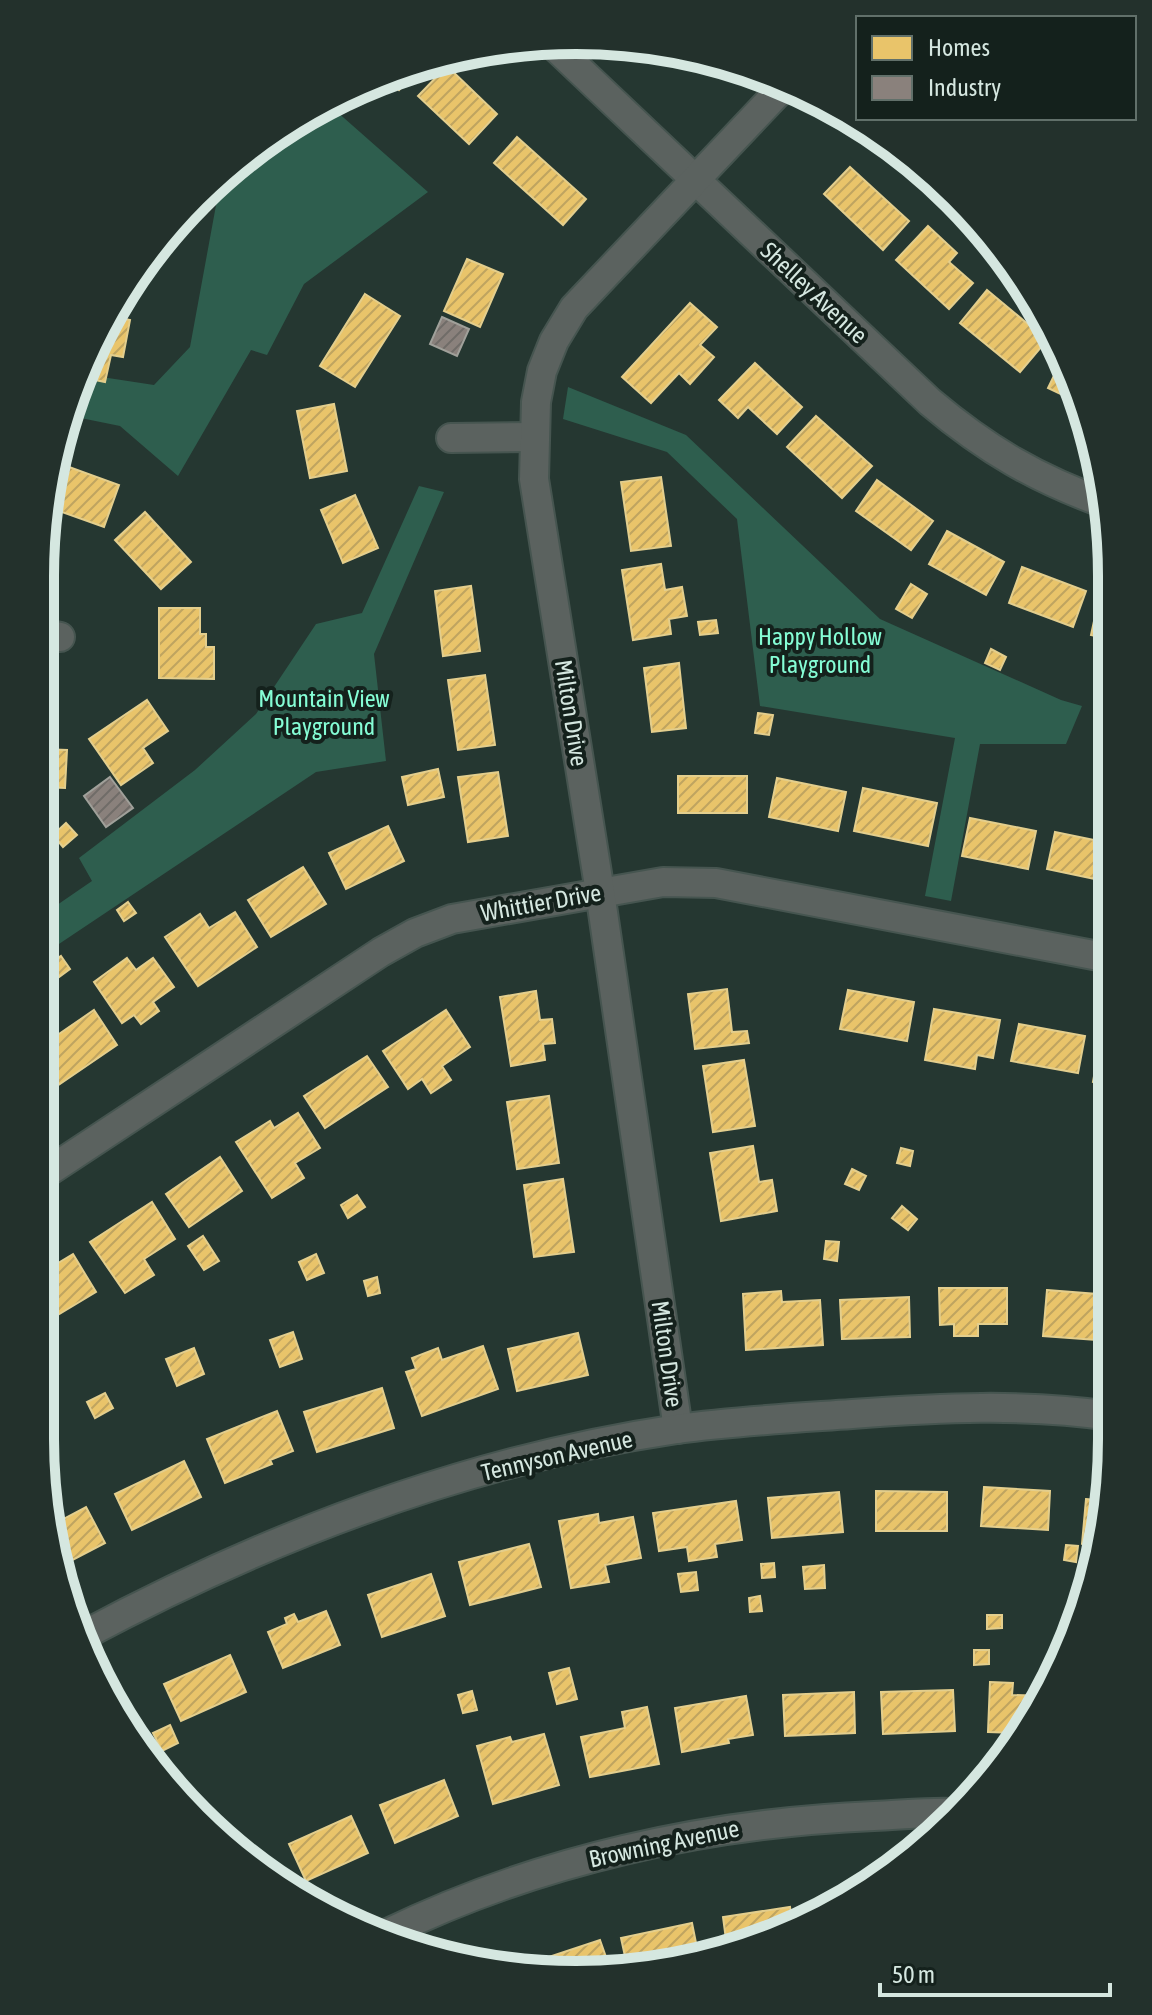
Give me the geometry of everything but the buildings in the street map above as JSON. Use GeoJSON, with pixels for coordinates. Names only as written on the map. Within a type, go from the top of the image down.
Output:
{"type":"FeatureCollection","features":[{"type":"Feature","properties":{"kind":"street","name":"Shelley Avenue"},"geometry":{"type":"LineString","coordinates":[[563,54],[930,402],[971,437],[1018,466],[1092,499]]}},
{"type":"Feature","properties":{"kind":"street","name":"Milton Drive"},"geometry":{"type":"LineString","coordinates":[[678,1429],[600,892],[536,491],[536,402],[542,371],[554,341],[574,308],[776,94]]}},
{"type":"Feature","properties":{"kind":"street"},"geometry":{"type":"LineString","coordinates":[[451,438],[534,437]]}},
{"type":"Feature","properties":{"kind":"street","name":"Whittier Drive"},"geometry":{"type":"LineString","coordinates":[[54,1168],[333,982],[415,933],[452,919],[663,882],[716,883],[1098,956]]}},
{"type":"Feature","properties":{"kind":"street","name":"Tennyson Avenue"},"geometry":{"type":"LineString","coordinates":[[91,1631],[164,1592],[248,1555],[434,1484],[545,1455],[678,1429],[801,1417],[921,1409],[1016,1408],[1098,1415]]}},
{"type":"Feature","properties":{"kind":"street","name":"Browning Avenue"},"geometry":{"type":"LineString","coordinates":[[398,1929],[519,1879],[624,1850],[742,1826],[843,1817],[939,1814]]}},
{"type":"Feature","properties":{"kind":"green space"},"geometry":{"type":"Polygon","coordinates":[[[337,112],[428,192],[304,284],[267,355],[251,350],[178,476],[120,426],[79,418],[94,376],[154,385],[190,347],[217,197],[286,142],[337,112]]]}},
{"type":"Feature","properties":{"kind":"green space","name":"Happy Hollow Playground"},"geometry":{"type":"Polygon","coordinates":[[[568,387],[686,435],[880,619],[1061,700],[1082,706],[1066,744],[980,744],[951,901],[925,896],[955,738],[760,706],[737,519],[667,452],[563,419],[568,387]]]}},
{"type":"Feature","properties":{"kind":"green space","name":"Mountain View Playground"},"geometry":{"type":"Polygon","coordinates":[[[419,486],[444,492],[374,654],[386,761],[316,772],[54,947],[54,907],[92,881],[79,858],[195,770],[256,714],[316,624],[362,613],[419,486]]]}}]}
